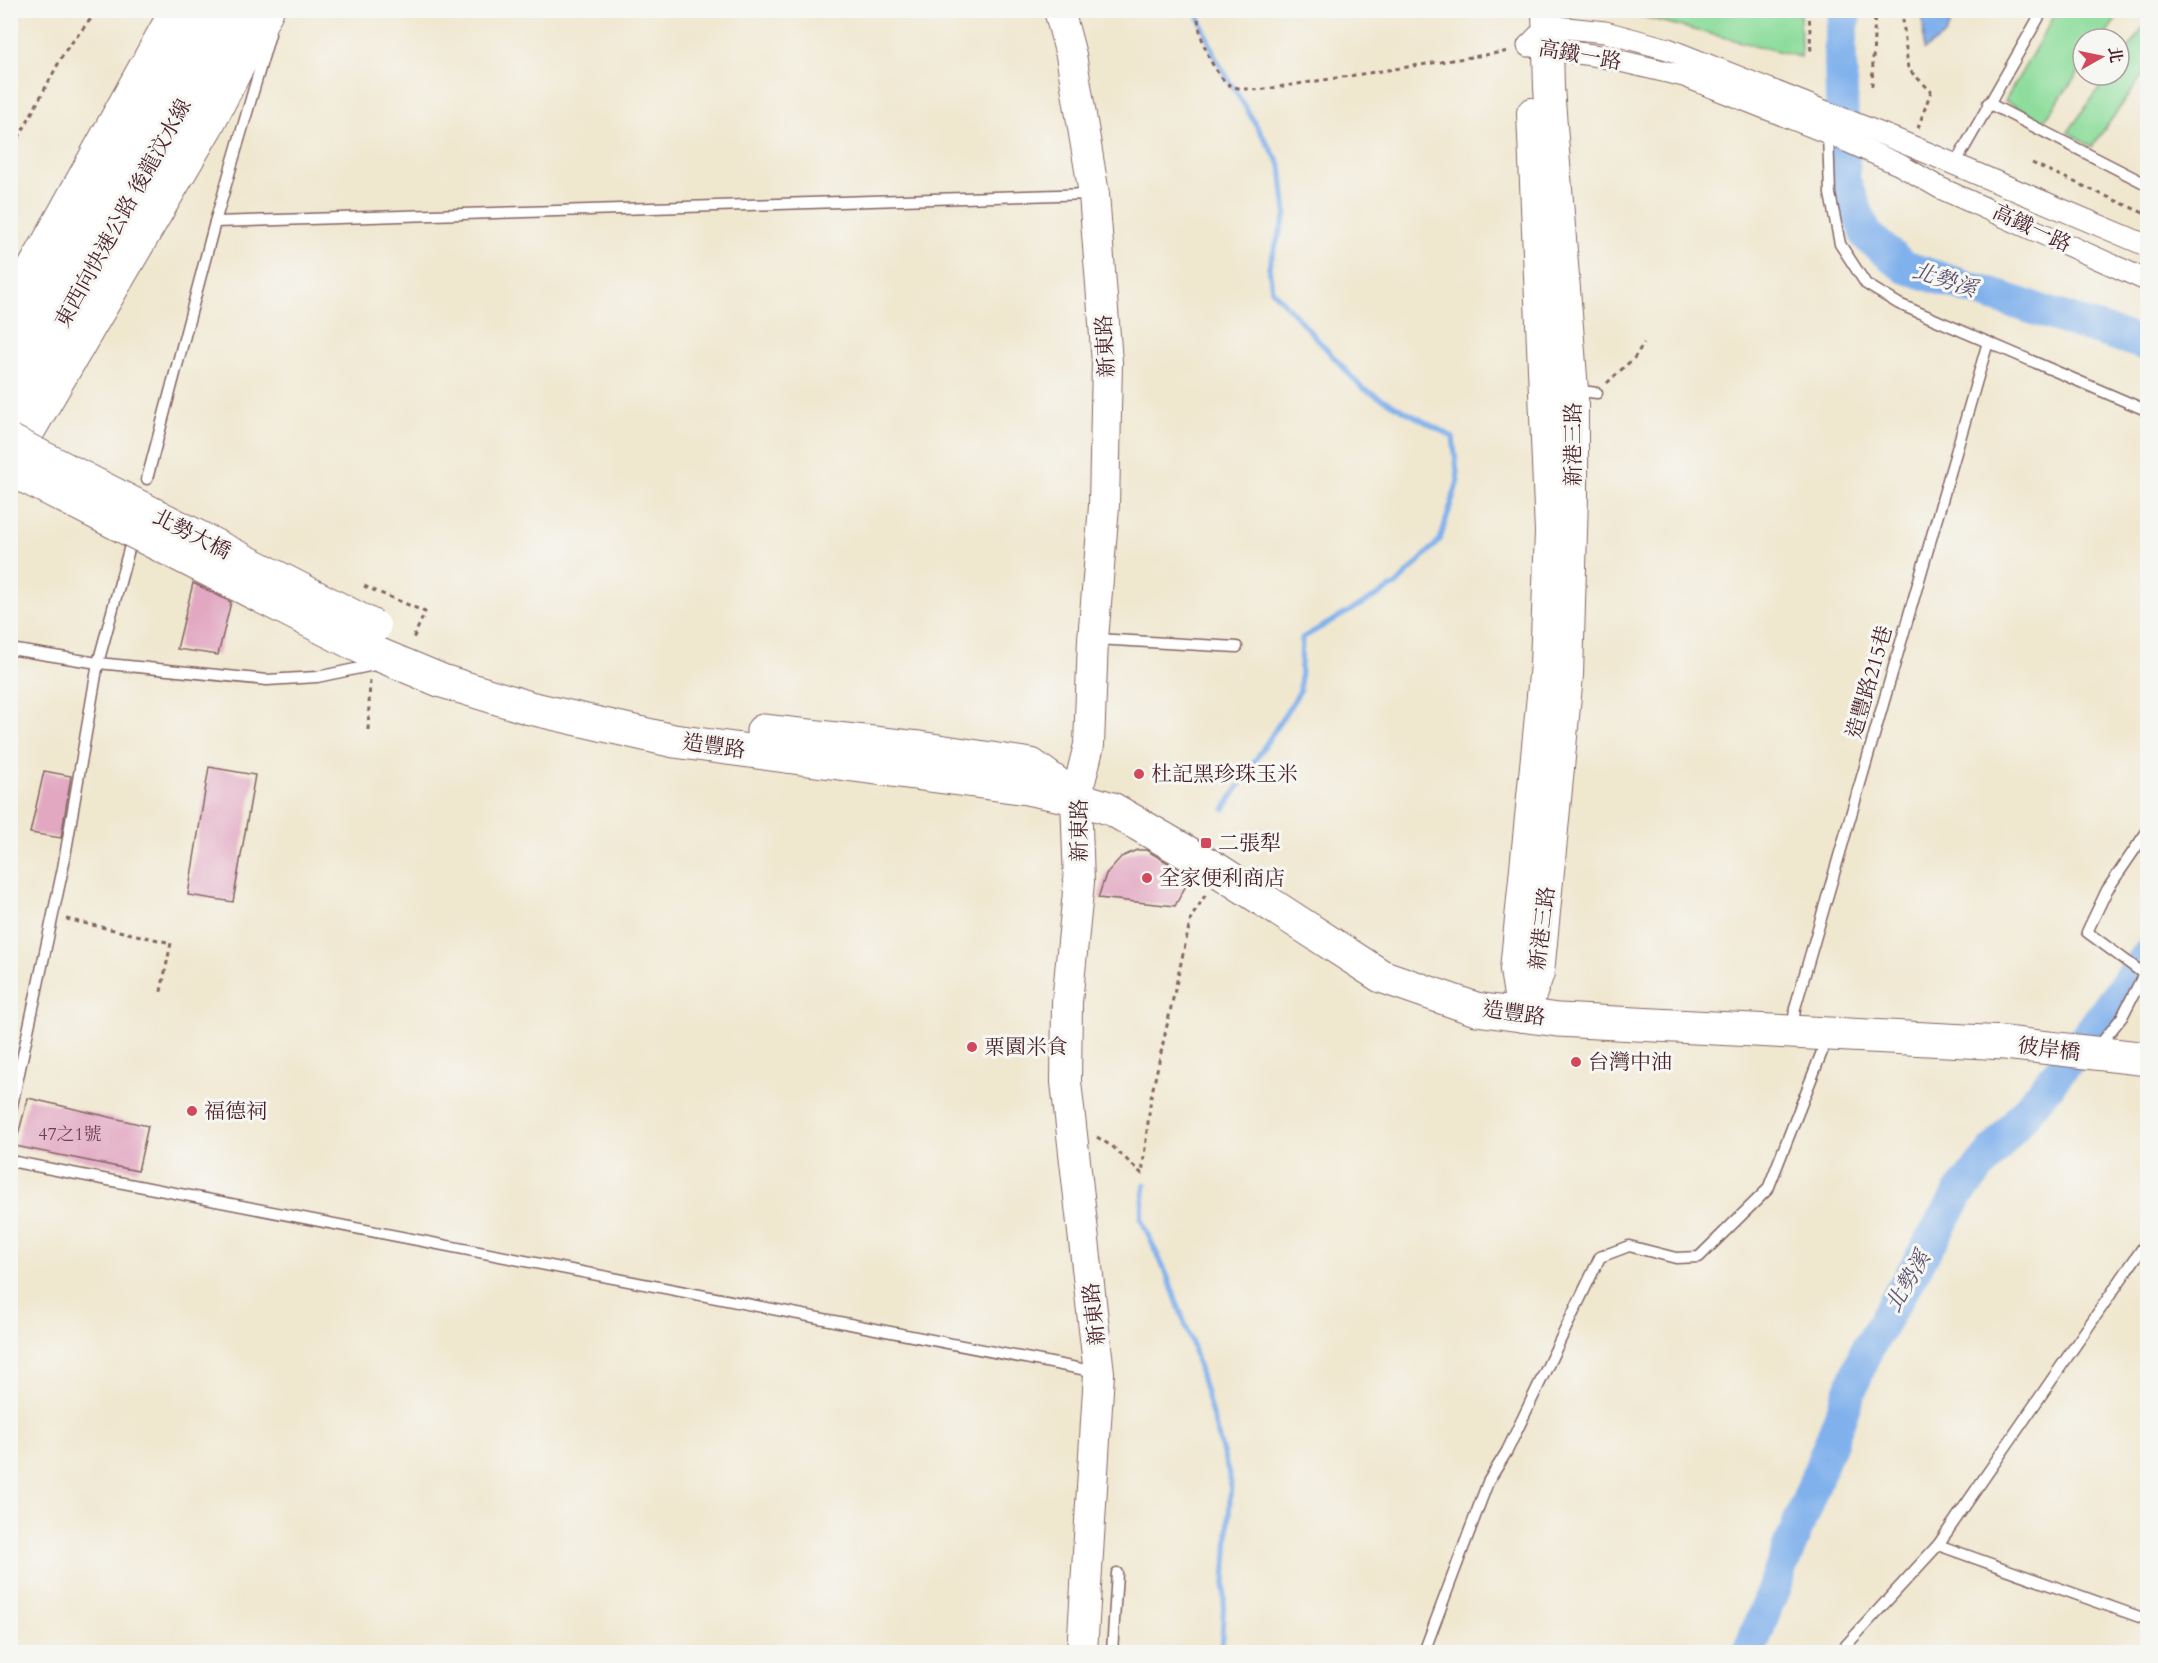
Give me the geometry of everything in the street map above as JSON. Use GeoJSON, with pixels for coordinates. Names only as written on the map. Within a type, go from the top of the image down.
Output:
{"type":"FeatureCollection","features":[{"type":"Feature","properties":{"kind":"main road"},"geometry":{"type":"LineString","coordinates":[[10,312],[177,10]]}},
{"type":"Feature","properties":{"kind":"main road","name":"東西向快速公路 後龍汶水線"},"geometry":{"type":"LineString","coordinates":[[10,362],[208,10]]}},
{"type":"Feature","properties":{"kind":"main road","name":"東西向快速公路 後龍汶水線"},"geometry":{"type":"LineString","coordinates":[[12,446],[234,10]]}},
{"type":"Feature","properties":{"kind":"main road"},"geometry":{"type":"LineString","coordinates":[[12,446],[206,127],[267,10]]}},
{"type":"Feature","properties":{"kind":"main road","name":"新東路"},"geometry":{"type":"LineString","coordinates":[[1059,10],[1071,55],[1094,194],[1107,362],[1104,506],[1093,639],[1089,745],[1076,798],[1079,882],[1067,1002],[1066,1082],[1097,1336],[1099,1373],[1082,1653]]}},
{"type":"Feature","properties":{"kind":"main road","name":"新港三路"},"geometry":{"type":"LineString","coordinates":[[1523,1017],[1539,973],[1568,675],[1566,389],[1550,88],[1540,29]]}},
{"type":"Feature","properties":{"kind":"main road","name":"北勢大橋"},"geometry":{"type":"LineString","coordinates":[[12,446],[385,650]]}},
{"type":"Feature","properties":{"kind":"main road","name":"造豐路"},"geometry":{"type":"LineString","coordinates":[[385,650],[447,663],[535,690],[677,721],[919,748],[1031,765],[1076,798],[1112,809],[1219,872],[1381,976],[1476,1009],[1523,1017],[2005,1043]]}},
{"type":"Feature","properties":{"kind":"main road","name":"彼岸橋"},"geometry":{"type":"LineString","coordinates":[[2005,1043],[2093,1054]]}},
{"type":"Feature","properties":{"kind":"main road"},"geometry":{"type":"LineString","coordinates":[[2093,1054],[2148,1059]]}},
{"type":"Feature","properties":{"kind":"street"},"geometry":{"type":"LineString","coordinates":[[10,388],[214,10]]}},
{"type":"Feature","properties":{"kind":"street","name":"高鐵一路"},"geometry":{"type":"LineString","coordinates":[[1540,29],[1599,56],[1684,76],[1897,140],[2148,246]]}},
{"type":"Feature","properties":{"kind":"street","name":"高鐵一路"},"geometry":{"type":"LineString","coordinates":[[1808,114],[1828,133],[1900,165],[1940,188],[2148,281]]}},
{"type":"Feature","properties":{"kind":"street"},"geometry":{"type":"LineString","coordinates":[[2017,222],[2030,196]]}},
{"type":"Feature","properties":{"kind":"lane"},"geometry":{"type":"LineString","coordinates":[[147,479],[215,222],[277,10]]}},
{"type":"Feature","properties":{"kind":"lane"},"geometry":{"type":"LineString","coordinates":[[1955,164],[2043,10]]}},
{"type":"Feature","properties":{"kind":"lane"},"geometry":{"type":"LineString","coordinates":[[1988,103],[2148,185]]}},
{"type":"Feature","properties":{"kind":"lane"},"geometry":{"type":"LineString","coordinates":[[1828,133],[1830,194],[1840,244],[1866,284],[1899,304],[2148,411]]}},
{"type":"Feature","properties":{"kind":"lane"},"geometry":{"type":"LineString","coordinates":[[215,222],[1094,194]]}},
{"type":"Feature","properties":{"kind":"lane","name":"造豐路215巷"},"geometry":{"type":"LineString","coordinates":[[1793,1033],[1795,1008],[1988,342]]}},
{"type":"Feature","properties":{"kind":"lane"},"geometry":{"type":"LineString","coordinates":[[10,1115],[53,915],[99,663],[131,542]]}},
{"type":"Feature","properties":{"kind":"lane"},"geometry":{"type":"LineString","coordinates":[[1093,639],[1237,647]]}},
{"type":"Feature","properties":{"kind":"lane"},"geometry":{"type":"LineString","coordinates":[[10,649],[99,663],[267,680],[317,677],[385,650]]}},
{"type":"Feature","properties":{"kind":"lane"},"geometry":{"type":"LineString","coordinates":[[2093,1054],[2122,1017],[2144,974],[2087,932],[2107,890],[2148,830]]}},
{"type":"Feature","properties":{"kind":"lane"},"geometry":{"type":"LineString","coordinates":[[1424,1653],[1488,1482],[1507,1451],[1600,1257],[1629,1246],[1676,1258],[1699,1257],[1768,1189],[1830,1032]]}},
{"type":"Feature","properties":{"kind":"lane"},"geometry":{"type":"LineString","coordinates":[[10,1161],[1099,1373]]}},
{"type":"Feature","properties":{"kind":"lane"},"geometry":{"type":"LineString","coordinates":[[1840,1653],[1938,1545],[2148,1240]]}},
{"type":"Feature","properties":{"kind":"lane"},"geometry":{"type":"LineString","coordinates":[[1938,1545],[2148,1620]]}},
{"type":"Feature","properties":{"kind":"lane"},"geometry":{"type":"LineString","coordinates":[[1112,1653],[1117,1573]]}},
{"type":"Feature","properties":{"kind":"path"},"geometry":{"type":"LineString","coordinates":[[10,154],[65,51],[98,10]]}},
{"type":"Feature","properties":{"kind":"path"},"geometry":{"type":"LineString","coordinates":[[1198,10],[1197,23],[1213,66],[1231,86],[1259,90],[1505,52],[1540,29]]}},
{"type":"Feature","properties":{"kind":"path"},"geometry":{"type":"LineString","coordinates":[[1809,10],[1811,54]]}},
{"type":"Feature","properties":{"kind":"path"},"geometry":{"type":"LineString","coordinates":[[1872,86],[1875,10]]}},
{"type":"Feature","properties":{"kind":"path"},"geometry":{"type":"LineString","coordinates":[[1902,10],[1908,69],[1930,91],[1918,128]]}},
{"type":"Feature","properties":{"kind":"path"},"geometry":{"type":"LineString","coordinates":[[2032,163],[2148,215]]}},
{"type":"Feature","properties":{"kind":"path"},"geometry":{"type":"LineString","coordinates":[[1566,389],[1634,358],[1644,343]]}},
{"type":"Feature","properties":{"kind":"path"},"geometry":{"type":"LineString","coordinates":[[364,586],[425,612],[385,650],[368,730]]}},
{"type":"Feature","properties":{"kind":"path"},"geometry":{"type":"LineString","coordinates":[[1070,1121],[1113,1147],[1142,1174],[1151,1097],[1191,918],[1219,872]]}},
{"type":"Feature","properties":{"kind":"path"},"geometry":{"type":"LineString","coordinates":[[53,915],[171,944],[160,996]]}},
{"type":"Feature","properties":{"kind":"green space"},"geometry":{"type":"Polygon","coordinates":[[[1620,11],[1800,11],[1801,57],[1620,11]]]}},
{"type":"Feature","properties":{"kind":"green space"},"geometry":{"type":"Polygon","coordinates":[[[2057,11],[2122,11],[2111,27],[2071,27],[2071,83],[2044,121],[2005,101],[2057,11]]]}},
{"type":"Feature","properties":{"kind":"green space"},"geometry":{"type":"Polygon","coordinates":[[[2147,22],[2147,69],[2092,147],[2068,132],[2100,87],[2131,87],[2131,44],[2147,22]]]}},
{"type":"Feature","properties":{"kind":"water"},"geometry":{"type":"Polygon","coordinates":[[[1923,11],[1955,11],[1946,34],[1924,50],[1923,11]]]}},
{"type":"Feature","properties":{"kind":"building"},"geometry":{"type":"Polygon","coordinates":[[[193,583],[231,602],[218,655],[177,649],[193,583]]]}},
{"type":"Feature","properties":{"kind":"building"},"geometry":{"type":"Polygon","coordinates":[[[209,767],[255,775],[233,902],[188,895],[209,767]]]}},
{"type":"Feature","properties":{"kind":"building"},"geometry":{"type":"Polygon","coordinates":[[[44,771],[71,776],[61,838],[30,833],[44,771]]]}},
{"type":"Feature","properties":{"kind":"building","name":"全家便利商店"},"geometry":{"type":"Polygon","coordinates":[[[1137,850],[1146,850],[1191,876],[1175,906],[1098,898],[1106,874],[1121,857],[1137,850]]]}},
{"type":"Feature","properties":{"kind":"building"},"geometry":{"type":"Polygon","coordinates":[[[28,1098],[148,1126],[138,1171],[15,1146],[28,1098]]]}},
{"type":"Feature","properties":{"kind":"waterway"},"geometry":{"type":"LineString","coordinates":[[1196,10],[1216,59],[1281,166],[1286,214],[1269,266],[1272,290],[1362,388],[1453,437],[1458,481],[1440,540],[1396,585],[1302,638],[1300,691],[1224,809]]}},
{"type":"Feature","properties":{"kind":"waterway","name":"北勢溪"},"geometry":{"type":"LineString","coordinates":[[1845,10],[1840,44],[1844,181],[1867,236],[1905,267],[2148,345]]}},
{"type":"Feature","properties":{"kind":"waterway","name":"北勢溪"},"geometry":{"type":"LineString","coordinates":[[1749,1652],[1864,1355],[1959,1193],[2075,1052],[2148,955]]}},
{"type":"Feature","properties":{"kind":"waterway"},"geometry":{"type":"LineString","coordinates":[[1145,1184],[1141,1219],[1167,1275],[1191,1340],[1231,1482],[1221,1652]]}},
{"type":"Feature","properties":{"kind":"place","name":"杜記黑珍珠玉米"},"geometry":{"type":"Point","coordinates":[1139,774]}},
{"type":"Feature","properties":{"kind":"place","name":"二張犁"},"geometry":{"type":"Point","coordinates":[1206,843]}},
{"type":"Feature","properties":{"kind":"place","name":"全家便利商店"},"geometry":{"type":"Point","coordinates":[1147,878]}},
{"type":"Feature","properties":{"kind":"place","name":"栗園米食"},"geometry":{"type":"Point","coordinates":[972,1047]}},
{"type":"Feature","properties":{"kind":"place","name":"台灣中油"},"geometry":{"type":"Point","coordinates":[1576,1062]}},
{"type":"Feature","properties":{"kind":"place","name":"福德祠"},"geometry":{"type":"Point","coordinates":[192,1111]}}]}
